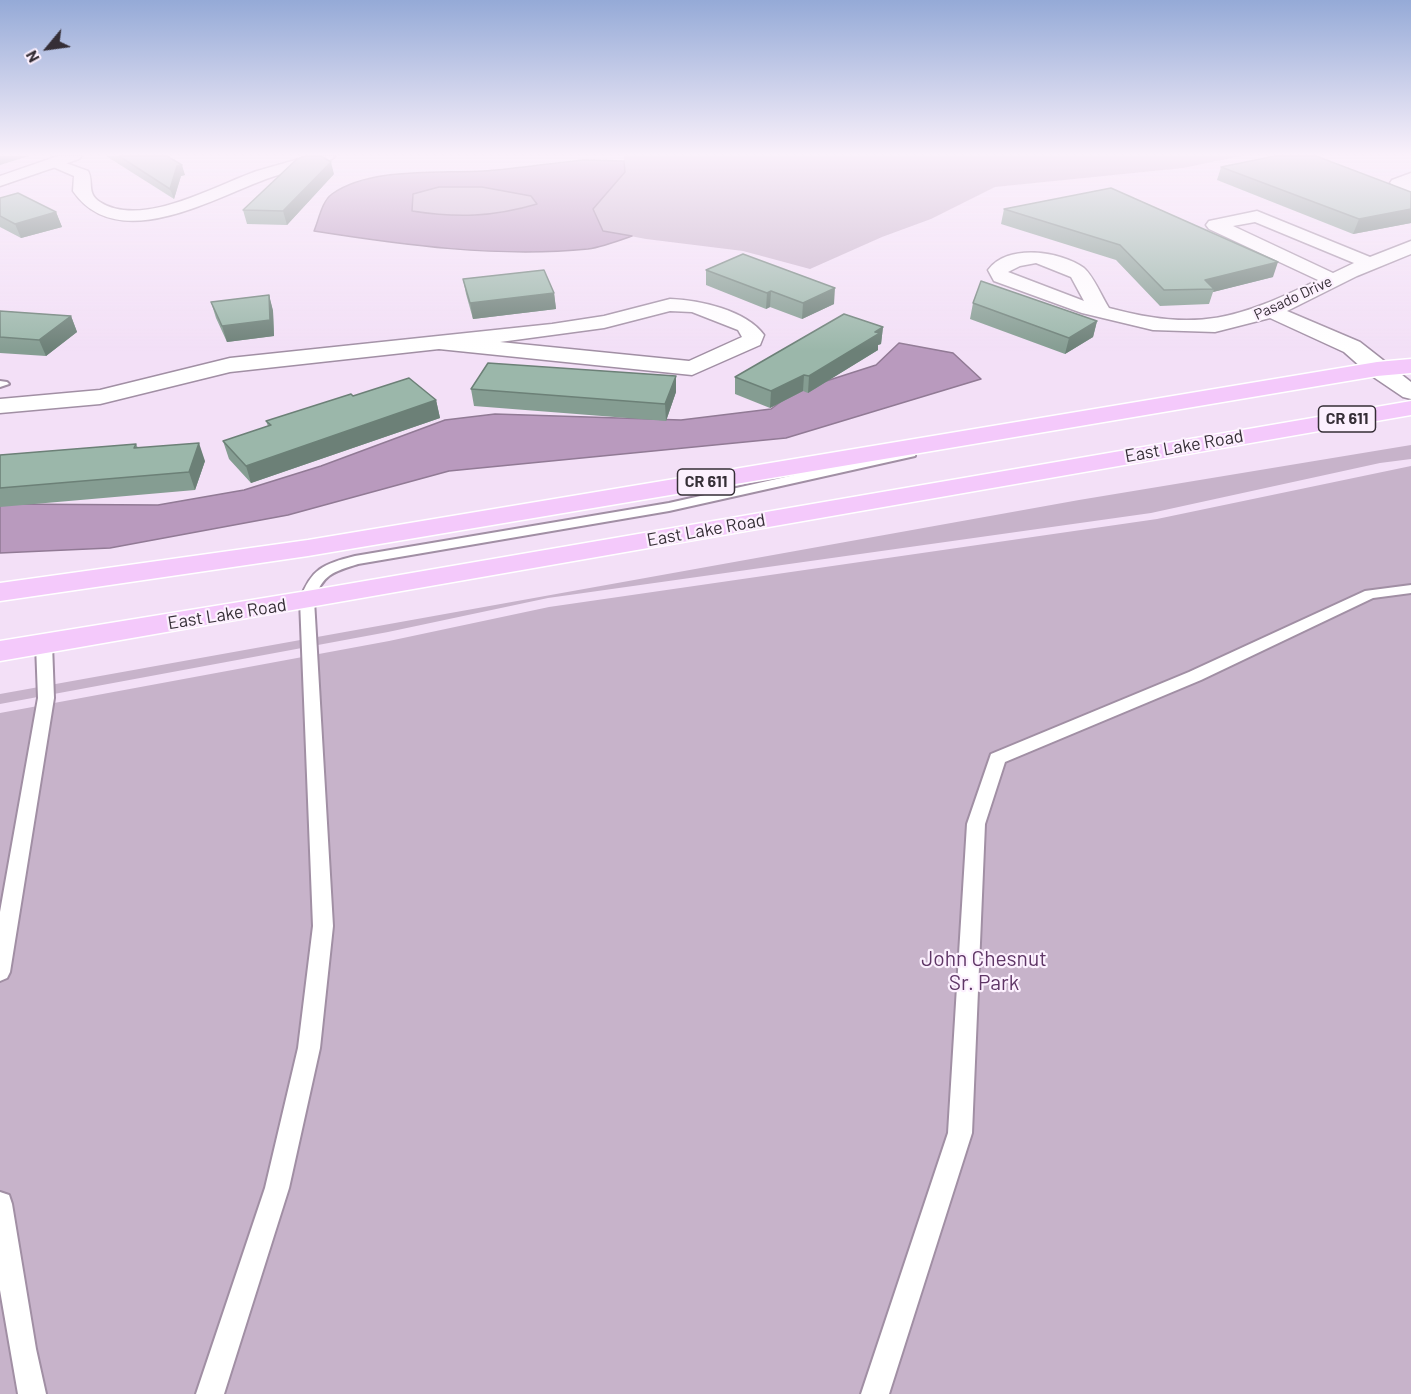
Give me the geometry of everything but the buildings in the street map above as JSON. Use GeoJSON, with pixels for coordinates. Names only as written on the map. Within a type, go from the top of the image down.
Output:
{"type":"FeatureCollection","features":[{"type":"Feature","properties":{"kind":"main road","name":"CR 611"},"geometry":{"type":"LineString","coordinates":[[0,592],[308,548],[1377,369],[1411,366]]}},
{"type":"Feature","properties":{"kind":"main road","name":"East Lake Road"},"geometry":{"type":"LineString","coordinates":[[0,651],[307,600],[1411,408]]}},
{"type":"Feature","properties":{"kind":"street"},"geometry":{"type":"LineString","coordinates":[[1233,221],[1215,225],[1333,280]]}},
{"type":"Feature","properties":{"kind":"street"},"geometry":{"type":"LineString","coordinates":[[1269,221],[1371,264]]}},
{"type":"Feature","properties":{"kind":"street","name":"Pasado Drive"},"geometry":{"type":"LineString","coordinates":[[1100,310],[1161,326],[1206,327],[1242,321],[1271,311],[1333,280],[1411,247]]}},
{"type":"Feature","properties":{"kind":"street"},"geometry":{"type":"LineString","coordinates":[[0,406],[84,399],[133,390],[215,366],[437,342],[552,330],[604,322],[670,305],[695,306],[745,326],[753,335],[752,340],[692,368],[437,342]]}},
{"type":"Feature","properties":{"kind":"street"},"geometry":{"type":"LineString","coordinates":[[1271,311],[1353,347],[1377,369],[1411,392]]}},
{"type":"Feature","properties":{"kind":"lane"},"geometry":{"type":"LineString","coordinates":[[210,1394],[277,1188],[309,1048],[324,926],[307,600],[314,580],[328,569],[356,560],[669,507],[997,434]]}},
{"type":"Feature","properties":{"kind":"lane"},"geometry":{"type":"LineString","coordinates":[[875,1394],[960,1133],[976,824],[997,758],[1195,676],[1370,594],[1411,589]]}},
{"type":"Feature","properties":{"kind":"lane"},"geometry":{"type":"LineString","coordinates":[[0,972],[46,698],[44,644]]}},
{"type":"Feature","properties":{"kind":"lane"},"geometry":{"type":"LineString","coordinates":[[0,1204],[22,1349],[32,1394]]}},
{"type":"Feature","properties":{"kind":"green space"},"geometry":{"type":"Polygon","coordinates":[[[598,221],[925,221],[882,237],[810,269],[743,251],[646,239],[603,231],[598,221]]]}},
{"type":"Feature","properties":{"kind":"green space"},"geometry":{"type":"Polygon","coordinates":[[[1411,445],[1411,459],[1380,463],[1151,513],[548,598],[388,632],[0,704],[0,694],[1079,500],[1411,445]]]}},
{"type":"Feature","properties":{"kind":"green space","name":"John Chesnut Sr. Park"},"geometry":{"type":"Polygon","coordinates":[[[1411,466],[1411,1394],[0,1394],[0,713],[389,641],[549,607],[1157,519],[1411,466]]]}},
{"type":"Feature","properties":{"kind":"shaded area"},"geometry":{"type":"Polygon","coordinates":[[[318,221],[598,221],[603,231],[632,236],[588,249],[520,252],[451,249],[314,231],[318,221]]]}},
{"type":"Feature","properties":{"kind":"shaded area"},"geometry":{"type":"Polygon","coordinates":[[[899,343],[953,353],[981,379],[786,438],[449,471],[288,515],[110,548],[0,553],[0,504],[158,505],[244,490],[321,466],[445,420],[495,414],[681,420],[771,409],[795,391],[876,365],[899,343]]]}}]}
